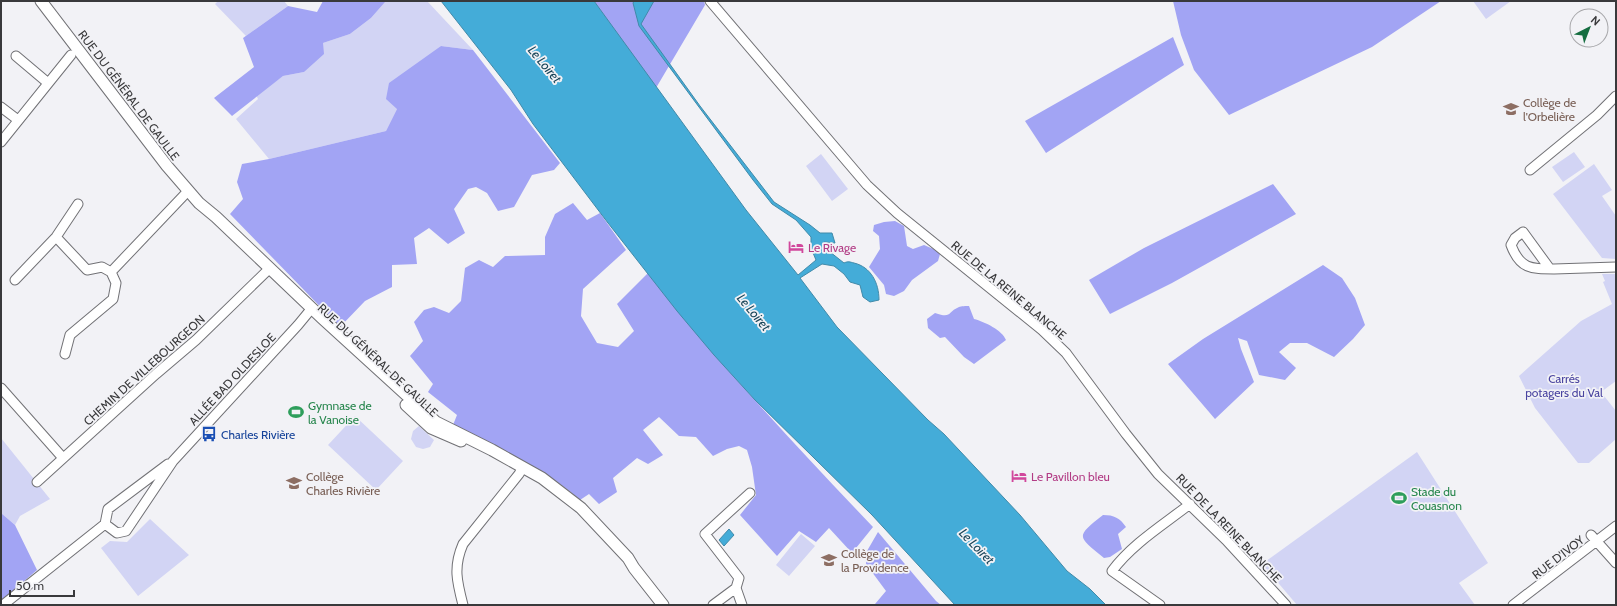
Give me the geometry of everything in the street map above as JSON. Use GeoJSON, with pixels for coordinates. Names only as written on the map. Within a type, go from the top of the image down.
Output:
{"type":"FeatureCollection","features":[{"type":"Feature","properties":{"kind":"main road","name":"RUE DU GÉNÉRAL DE GAULLE"},"geometry":{"type":"LineString","coordinates":[[41,1],[141,133],[212,221],[268,271],[430,428],[542,478],[581,508],[628,558],[663,605]]}},
{"type":"Feature","properties":{"kind":"street","name":"RUE DE LA REINE BLANCHE"},"geometry":{"type":"LineString","coordinates":[[710,1],[867,185],[897,213],[1042,330],[1066,353],[1126,434],[1158,474],[1226,540],[1286,605]]}},
{"type":"Feature","properties":{"kind":"street"},"geometry":{"type":"LineString","coordinates":[[1,142],[71,54]]}},
{"type":"Feature","properties":{"kind":"street"},"geometry":{"type":"LineString","coordinates":[[16,56],[48,83]]}},
{"type":"Feature","properties":{"kind":"street"},"geometry":{"type":"LineString","coordinates":[[1530,170],[1597,115],[1616,96]]}},
{"type":"Feature","properties":{"kind":"street"},"geometry":{"type":"LineString","coordinates":[[1,107],[18,120]]}},
{"type":"Feature","properties":{"kind":"street"},"geometry":{"type":"LineString","coordinates":[[111,272],[188,191]]}},
{"type":"Feature","properties":{"kind":"street"},"geometry":{"type":"LineString","coordinates":[[15,280],[56,237],[78,204]]}},
{"type":"Feature","properties":{"kind":"street"},"geometry":{"type":"LineString","coordinates":[[1550,269],[1522,232],[1511,245],[1515,257],[1524,265],[1536,269],[1550,269],[1616,267]]}},
{"type":"Feature","properties":{"kind":"street"},"geometry":{"type":"LineString","coordinates":[[56,237],[87,270],[102,267],[111,272],[116,283],[113,299],[70,335],[65,354]]}},
{"type":"Feature","properties":{"kind":"street","name":"CHEMIN DE VILLEBOURGEON"},"geometry":{"type":"LineString","coordinates":[[37,482],[156,374],[196,340],[268,271]]}},
{"type":"Feature","properties":{"kind":"street","name":"ALLÉE BAD OLDESLOE"},"geometry":{"type":"LineString","coordinates":[[173,460],[108,509],[105,524],[116,533],[126,531],[173,460],[310,311]]}},
{"type":"Feature","properties":{"kind":"street"},"geometry":{"type":"LineString","coordinates":[[1,388],[63,458]]}},
{"type":"Feature","properties":{"kind":"street"},"geometry":{"type":"LineString","coordinates":[[464,605],[456,571],[457,557],[462,544],[522,469]]}},
{"type":"Feature","properties":{"kind":"street"},"geometry":{"type":"LineString","coordinates":[[742,605],[736,588],[739,578],[705,534],[750,493]]}},
{"type":"Feature","properties":{"kind":"street"},"geometry":{"type":"LineString","coordinates":[[1160,605],[1112,571],[1121,559],[1132,549],[1190,504]]}},
{"type":"Feature","properties":{"kind":"street"},"geometry":{"type":"LineString","coordinates":[[3,605],[105,524]]}},
{"type":"Feature","properties":{"kind":"street","name":"RUE D'IVOY"},"geometry":{"type":"LineString","coordinates":[[1513,605],[1594,538],[1616,526]]}},
{"type":"Feature","properties":{"kind":"street"},"geometry":{"type":"LineString","coordinates":[[1594,538],[1616,563]]}},
{"type":"Feature","properties":{"kind":"street"},"geometry":{"type":"LineString","coordinates":[[713,605],[736,588]]}},
{"type":"Feature","properties":{"kind":"green space"},"geometry":{"type":"Polygon","coordinates":[[[218,1],[284,1],[288,6],[246,36],[215,4],[218,1]]]}},
{"type":"Feature","properties":{"kind":"green space"},"geometry":{"type":"Polygon","coordinates":[[[386,1],[427,1],[473,50],[441,46],[397,109],[386,131],[269,159],[236,119],[258,99],[256,95],[283,76],[304,72],[323,43],[350,34],[371,18],[386,1]]]}},
{"type":"Feature","properties":{"kind":"green space"},"geometry":{"type":"Polygon","coordinates":[[[1473,1],[1511,1],[1486,19],[1473,1]]]}},
{"type":"Feature","properties":{"kind":"green space"},"geometry":{"type":"Polygon","coordinates":[[[1574,152],[1585,167],[1563,182],[1552,167],[1574,152]]]}},
{"type":"Feature","properties":{"kind":"green space"},"geometry":{"type":"Polygon","coordinates":[[[821,154],[848,189],[832,201],[806,166],[821,154]]]}},
{"type":"Feature","properties":{"kind":"green space"},"geometry":{"type":"Polygon","coordinates":[[[1594,164],[1612,190],[1602,196],[1616,216],[1616,259],[1602,258],[1553,194],[1594,164]]]}},
{"type":"Feature","properties":{"kind":"green space","name":"Carrés potagers du Val"},"geometry":{"type":"Polygon","coordinates":[[[1602,274],[1616,274],[1616,381],[1601,392],[1616,411],[1616,439],[1589,463],[1578,463],[1535,408],[1519,376],[1581,321],[1612,304],[1603,282],[1605,281],[1602,274]]]}},
{"type":"Feature","properties":{"kind":"green space"},"geometry":{"type":"Polygon","coordinates":[[[355,416],[403,461],[376,490],[328,445],[355,416]]]}},
{"type":"Feature","properties":{"kind":"green space"},"geometry":{"type":"Polygon","coordinates":[[[419,426],[434,440],[430,447],[423,449],[416,447],[411,439],[413,431],[419,426]]]}},
{"type":"Feature","properties":{"kind":"green space"},"geometry":{"type":"Polygon","coordinates":[[[1,438],[50,499],[20,516],[15,525],[1,513],[1,438]]]}},
{"type":"Feature","properties":{"kind":"green space","name":"Stade du Couasnon"},"geometry":{"type":"Polygon","coordinates":[[[1417,452],[1488,563],[1459,583],[1475,605],[1297,605],[1262,564],[1417,452]]]}},
{"type":"Feature","properties":{"kind":"green space"},"geometry":{"type":"Polygon","coordinates":[[[150,519],[189,555],[138,596],[101,548],[110,541],[127,542],[150,519]]]}},
{"type":"Feature","properties":{"kind":"green space"},"geometry":{"type":"Polygon","coordinates":[[[801,534],[815,546],[789,576],[776,565],[801,534]]]}},
{"type":"Feature","properties":{"kind":"shaded area"},"geometry":{"type":"Polygon","coordinates":[[[323,1],[386,1],[371,18],[350,34],[323,43],[324,54],[304,72],[283,76],[232,116],[214,98],[254,67],[243,38],[288,6],[317,12],[323,1]]]}},
{"type":"Feature","properties":{"kind":"shaded area"},"geometry":{"type":"Polygon","coordinates":[[[594,1],[704,1],[705,5],[656,88],[594,1]]]}},
{"type":"Feature","properties":{"kind":"shaded area"},"geometry":{"type":"Polygon","coordinates":[[[1173,1],[1441,1],[1372,47],[1229,115],[1194,70],[1181,35],[1173,1]]]}},
{"type":"Feature","properties":{"kind":"shaded area"},"geometry":{"type":"Polygon","coordinates":[[[1173,37],[1184,65],[1046,153],[1025,121],[1173,37]]]}},
{"type":"Feature","properties":{"kind":"shaded area"},"geometry":{"type":"Polygon","coordinates":[[[441,46],[473,50],[560,163],[554,170],[532,175],[514,207],[498,211],[487,193],[476,187],[468,189],[454,209],[465,233],[448,244],[429,228],[414,238],[417,264],[392,265],[392,287],[365,301],[340,327],[230,214],[243,199],[237,182],[242,164],[386,131],[397,109],[386,99],[389,83],[441,46]]]}},
{"type":"Feature","properties":{"kind":"shaded area"},"geometry":{"type":"Polygon","coordinates":[[[1273,184],[1296,214],[1172,283],[1110,314],[1089,280],[1144,248],[1273,184]]]}},
{"type":"Feature","properties":{"kind":"shaded area"},"geometry":{"type":"Polygon","coordinates":[[[573,203],[587,220],[600,213],[626,250],[583,289],[581,316],[597,343],[618,347],[634,331],[617,304],[648,273],[729,371],[873,527],[852,553],[829,528],[816,542],[799,531],[777,556],[740,515],[756,495],[752,467],[747,450],[739,446],[727,449],[713,456],[696,437],[679,436],[659,417],[643,430],[663,455],[648,464],[637,458],[613,478],[617,492],[599,504],[589,494],[580,500],[566,488],[535,468],[453,425],[457,415],[428,392],[433,384],[410,356],[423,341],[414,322],[424,310],[434,307],[449,313],[461,301],[465,268],[479,260],[493,267],[505,256],[545,255],[545,237],[555,214],[573,203]]]}},
{"type":"Feature","properties":{"kind":"shaded area"},"geometry":{"type":"Polygon","coordinates":[[[895,221],[904,226],[907,246],[913,249],[924,245],[938,251],[940,254],[938,261],[912,280],[904,291],[894,296],[886,294],[884,285],[869,267],[880,249],[879,236],[873,231],[874,225],[895,221]]]}},
{"type":"Feature","properties":{"kind":"shaded area"},"geometry":{"type":"Polygon","coordinates":[[[1323,265],[1342,278],[1355,298],[1365,325],[1334,357],[1307,343],[1290,343],[1279,352],[1296,368],[1285,380],[1259,375],[1247,341],[1238,338],[1254,382],[1215,419],[1168,364],[1203,339],[1323,265]]]}},
{"type":"Feature","properties":{"kind":"shaded area"},"geometry":{"type":"Polygon","coordinates":[[[969,306],[974,319],[988,324],[1001,333],[1006,340],[974,364],[964,357],[945,337],[940,338],[928,328],[927,319],[935,313],[947,315],[959,307],[969,306]]]}},
{"type":"Feature","properties":{"kind":"shaded area"},"geometry":{"type":"Polygon","coordinates":[[[1,513],[15,525],[37,570],[1,601],[1,513]]]}},
{"type":"Feature","properties":{"kind":"shaded area"},"geometry":{"type":"Polygon","coordinates":[[[1103,515],[1116,518],[1126,527],[1118,534],[1122,549],[1110,557],[1104,558],[1084,541],[1083,536],[1084,532],[1103,515]]]}},
{"type":"Feature","properties":{"kind":"shaded area"},"geometry":{"type":"Polygon","coordinates":[[[878,532],[941,605],[875,604],[886,591],[866,564],[867,551],[878,532]]]}},
{"type":"Feature","properties":{"kind":"water","name":"Le Loiret"},"geometry":{"type":"Polygon","coordinates":[[[441,1],[594,1],[746,210],[798,275],[816,260],[811,248],[811,237],[796,220],[772,204],[639,26],[633,3],[634,1],[654,1],[641,24],[700,106],[774,202],[820,233],[832,233],[835,243],[824,242],[825,248],[844,263],[849,262],[860,265],[869,272],[876,282],[879,300],[870,302],[863,297],[860,285],[850,282],[844,274],[834,266],[822,264],[800,278],[837,327],[928,420],[944,434],[1020,515],[1067,571],[1090,589],[1106,605],[955,605],[872,515],[755,400],[714,355],[677,311],[608,223],[533,124],[511,90],[441,1]]]}},
{"type":"Feature","properties":{"kind":"water"},"geometry":{"type":"Polygon","coordinates":[[[729,529],[734,535],[724,546],[719,540],[729,529]]]}},
{"type":"Feature","properties":{"kind":"place","name":"Collège de l'Orbelière"},"geometry":{"type":"Point","coordinates":[1511,109]}},
{"type":"Feature","properties":{"kind":"place","name":"Le Rivage"},"geometry":{"type":"Point","coordinates":[796,247]}},
{"type":"Feature","properties":{"kind":"place","name":"Gymnase de la Vanoise"},"geometry":{"type":"Point","coordinates":[296,412]}},
{"type":"Feature","properties":{"kind":"place","name":"Charles Rivière"},"geometry":{"type":"Point","coordinates":[209,434]}},
{"type":"Feature","properties":{"kind":"place","name":"Le Pavillon bleu"},"geometry":{"type":"Point","coordinates":[1019,476]}},
{"type":"Feature","properties":{"kind":"place","name":"Collège Charles Rivière"},"geometry":{"type":"Point","coordinates":[294,483]}},
{"type":"Feature","properties":{"kind":"place","name":"Stade du Couasnon"},"geometry":{"type":"Point","coordinates":[1399,498]}},
{"type":"Feature","properties":{"kind":"place","name":"Collège de la Providence"},"geometry":{"type":"Point","coordinates":[829,560]}}]}
